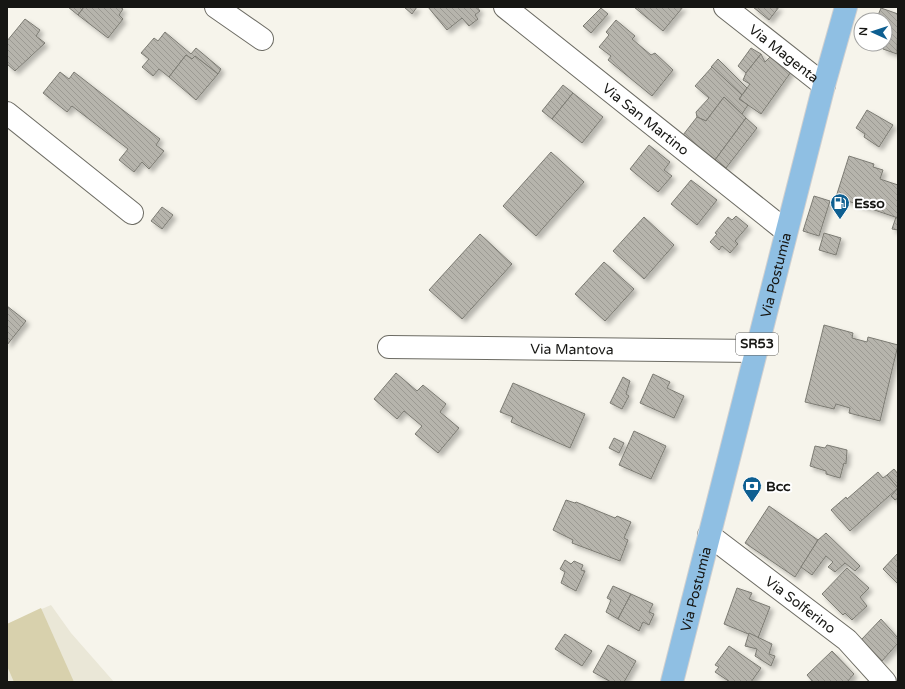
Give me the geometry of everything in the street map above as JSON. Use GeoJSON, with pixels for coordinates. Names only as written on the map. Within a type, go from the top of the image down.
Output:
{"type":"FeatureCollection","features":[{"type":"Feature","properties":{"kind":"main road","name":"Via Postumia"},"geometry":{"type":"LineString","coordinates":[[672,682],[786,231],[846,7]]}},
{"type":"Feature","properties":{"kind":"street"},"geometry":{"type":"LineString","coordinates":[[216,7],[262,39]]}},
{"type":"Feature","properties":{"kind":"street","name":"Via San Martino"},"geometry":{"type":"LineString","coordinates":[[505,7],[786,231]]}},
{"type":"Feature","properties":{"kind":"street","name":"Via Magenta"},"geometry":{"type":"LineString","coordinates":[[725,7],[824,85]]}},
{"type":"Feature","properties":{"kind":"street"},"geometry":{"type":"LineString","coordinates":[[7,113],[132,213]]}},
{"type":"Feature","properties":{"kind":"street","name":"Via Mantova"},"geometry":{"type":"LineString","coordinates":[[389,347],[756,351]]}},
{"type":"Feature","properties":{"kind":"street","name":"Via Solferino"},"geometry":{"type":"LineString","coordinates":[[709,535],[847,640],[885,682]]}},
{"type":"Feature","properties":{"kind":"shaded area"},"geometry":{"type":"Polygon","coordinates":[[[51,605],[71,633],[114,682],[7,682],[7,624],[51,605]]]}},
{"type":"Feature","properties":{"kind":"shaded area"},"geometry":{"type":"Polygon","coordinates":[[[41,608],[74,682],[14,682],[7,666],[7,624],[41,608]]]}},
{"type":"Feature","properties":{"kind":"building"},"geometry":{"type":"Polygon","coordinates":[[[68,7],[84,7],[78,15],[68,7]]]}},
{"type":"Feature","properties":{"kind":"building"},"geometry":{"type":"Polygon","coordinates":[[[84,7],[120,7],[123,9],[119,15],[123,19],[108,38],[78,15],[84,7]]]}},
{"type":"Feature","properties":{"kind":"building"},"geometry":{"type":"Polygon","coordinates":[[[404,7],[417,7],[412,14],[404,7]]]}},
{"type":"Feature","properties":{"kind":"building"},"geometry":{"type":"Polygon","coordinates":[[[428,7],[477,7],[480,11],[475,15],[478,19],[469,26],[462,18],[447,30],[428,7]]]}},
{"type":"Feature","properties":{"kind":"building"},"geometry":{"type":"Polygon","coordinates":[[[634,7],[683,7],[663,31],[634,7]]]}},
{"type":"Feature","properties":{"kind":"building"},"geometry":{"type":"Polygon","coordinates":[[[753,7],[779,7],[769,20],[753,7]]]}},
{"type":"Feature","properties":{"kind":"building"},"geometry":{"type":"Polygon","coordinates":[[[601,8],[608,14],[591,33],[583,26],[601,8]]]}},
{"type":"Feature","properties":{"kind":"building"},"geometry":{"type":"Polygon","coordinates":[[[881,8],[892,12],[879,12],[881,8]]]}},
{"type":"Feature","properties":{"kind":"building"},"geometry":{"type":"Polygon","coordinates":[[[893,12],[898,14],[897,54],[891,52],[893,52],[893,12]]]}},
{"type":"Feature","properties":{"kind":"building"},"geometry":{"type":"Polygon","coordinates":[[[25,19],[40,30],[36,36],[45,43],[15,71],[7,64],[7,41],[25,19]]]}},
{"type":"Feature","properties":{"kind":"building"},"geometry":{"type":"Polygon","coordinates":[[[616,20],[635,36],[632,39],[651,55],[655,53],[673,70],[652,96],[608,60],[611,56],[599,47],[609,35],[606,32],[616,20]]]}},
{"type":"Feature","properties":{"kind":"building"},"geometry":{"type":"Polygon","coordinates":[[[165,32],[191,54],[196,48],[221,69],[218,74],[195,56],[192,59],[186,55],[169,77],[159,69],[153,76],[142,67],[149,59],[141,53],[154,38],[158,41],[165,32]]]}},
{"type":"Feature","properties":{"kind":"building"},"geometry":{"type":"Polygon","coordinates":[[[751,48],[761,54],[746,73],[738,66],[751,48]]]}},
{"type":"Feature","properties":{"kind":"building"},"geometry":{"type":"Polygon","coordinates":[[[761,54],[765,62],[771,56],[791,72],[761,114],[739,99],[750,84],[743,80],[746,73],[761,54]]]}},
{"type":"Feature","properties":{"kind":"building"},"geometry":{"type":"Polygon","coordinates":[[[186,55],[192,59],[195,56],[218,74],[196,100],[169,77],[186,55]]]}},
{"type":"Feature","properties":{"kind":"building"},"geometry":{"type":"Polygon","coordinates":[[[718,59],[747,88],[742,95],[711,67],[718,59]]]}},
{"type":"Feature","properties":{"kind":"building"},"geometry":{"type":"Polygon","coordinates":[[[712,67],[742,95],[739,99],[748,105],[742,114],[724,97],[706,121],[697,117],[696,112],[709,98],[695,86],[712,67]]]}},
{"type":"Feature","properties":{"kind":"building"},"geometry":{"type":"Polygon","coordinates":[[[60,72],[69,79],[74,72],[160,139],[156,145],[164,151],[149,169],[142,162],[134,172],[119,160],[128,149],[72,106],[67,112],[43,93],[60,72]]]}},
{"type":"Feature","properties":{"kind":"building"},"geometry":{"type":"Polygon","coordinates":[[[563,85],[573,93],[552,119],[542,111],[563,85]]]}},
{"type":"Feature","properties":{"kind":"building"},"geometry":{"type":"Polygon","coordinates":[[[573,93],[603,117],[582,143],[552,119],[573,93]]]}},
{"type":"Feature","properties":{"kind":"building"},"geometry":{"type":"Polygon","coordinates":[[[724,97],[746,118],[715,160],[683,135],[697,117],[706,121],[724,97]]]}},
{"type":"Feature","properties":{"kind":"building"},"geometry":{"type":"Polygon","coordinates":[[[867,110],[893,125],[879,147],[864,137],[865,134],[856,128],[867,110]]]}},
{"type":"Feature","properties":{"kind":"building"},"geometry":{"type":"Polygon","coordinates":[[[746,118],[757,128],[726,168],[715,160],[746,118]]]}},
{"type":"Feature","properties":{"kind":"building"},"geometry":{"type":"Polygon","coordinates":[[[649,145],[670,162],[664,170],[672,176],[658,192],[630,169],[649,145]]]}},
{"type":"Feature","properties":{"kind":"building"},"geometry":{"type":"Polygon","coordinates":[[[551,152],[584,182],[536,236],[503,206],[551,152]]]}},
{"type":"Feature","properties":{"kind":"building"},"geometry":{"type":"Polygon","coordinates":[[[849,156],[874,164],[873,167],[883,170],[880,179],[898,185],[898,218],[836,197],[849,156]]]}},
{"type":"Feature","properties":{"kind":"building"},"geometry":{"type":"Polygon","coordinates":[[[691,180],[717,200],[697,225],[671,204],[691,180]]]}},
{"type":"Feature","properties":{"kind":"building"},"geometry":{"type":"Polygon","coordinates":[[[814,196],[830,201],[819,236],[803,231],[814,196]]]}},
{"type":"Feature","properties":{"kind":"building"},"geometry":{"type":"Polygon","coordinates":[[[162,207],[173,215],[162,229],[151,221],[162,207]]]}},
{"type":"Feature","properties":{"kind":"building"},"geometry":{"type":"Polygon","coordinates":[[[736,216],[748,226],[735,241],[738,244],[730,253],[722,246],[719,250],[710,242],[717,234],[715,233],[728,217],[732,220],[736,216]]]}},
{"type":"Feature","properties":{"kind":"building"},"geometry":{"type":"Polygon","coordinates":[[[644,217],[674,245],[644,279],[613,251],[644,217]]]}},
{"type":"Feature","properties":{"kind":"building"},"geometry":{"type":"Polygon","coordinates":[[[896,217],[898,218],[898,230],[892,229],[896,217]]]}},
{"type":"Feature","properties":{"kind":"building"},"geometry":{"type":"Polygon","coordinates":[[[824,233],[841,238],[836,255],[819,250],[824,233]]]}},
{"type":"Feature","properties":{"kind":"building"},"geometry":{"type":"Polygon","coordinates":[[[480,234],[512,264],[462,319],[429,290],[480,234]]]}},
{"type":"Feature","properties":{"kind":"building"},"geometry":{"type":"Polygon","coordinates":[[[604,262],[634,289],[605,321],[575,294],[604,262]]]}},
{"type":"Feature","properties":{"kind":"building"},"geometry":{"type":"Polygon","coordinates":[[[7,306],[26,321],[7,345],[7,306]]]}},
{"type":"Feature","properties":{"kind":"building"},"geometry":{"type":"Polygon","coordinates":[[[824,325],[853,333],[852,338],[867,342],[868,337],[898,345],[880,421],[849,413],[850,408],[836,404],[834,409],[805,402],[824,325]]]}},
{"type":"Feature","properties":{"kind":"building"},"geometry":{"type":"Polygon","coordinates":[[[396,373],[417,391],[423,385],[446,404],[440,412],[459,428],[438,453],[415,434],[422,426],[404,411],[397,419],[374,399],[396,373]]]}},
{"type":"Feature","properties":{"kind":"building"},"geometry":{"type":"Polygon","coordinates":[[[653,374],[670,382],[667,388],[684,396],[674,418],[640,403],[653,374]]]}},
{"type":"Feature","properties":{"kind":"building"},"geometry":{"type":"Polygon","coordinates":[[[623,377],[630,381],[626,394],[629,396],[622,409],[610,403],[623,377]]]}},
{"type":"Feature","properties":{"kind":"building"},"geometry":{"type":"Polygon","coordinates":[[[513,383],[585,414],[570,448],[511,422],[513,417],[500,412],[513,383]]]}},
{"type":"Feature","properties":{"kind":"building"},"geometry":{"type":"Polygon","coordinates":[[[634,431],[666,446],[651,479],[619,465],[634,431]]]}},
{"type":"Feature","properties":{"kind":"building"},"geometry":{"type":"Polygon","coordinates":[[[614,438],[624,443],[619,453],[609,448],[614,438]]]}},
{"type":"Feature","properties":{"kind":"building"},"geometry":{"type":"Polygon","coordinates":[[[827,445],[847,450],[846,464],[844,463],[840,478],[826,474],[826,471],[810,466],[815,446],[825,448],[827,445]]]}},
{"type":"Feature","properties":{"kind":"building"},"geometry":{"type":"Polygon","coordinates":[[[894,469],[898,474],[898,488],[887,475],[894,469]]]}},
{"type":"Feature","properties":{"kind":"building"},"geometry":{"type":"Polygon","coordinates":[[[878,472],[883,478],[887,475],[898,488],[850,531],[831,510],[846,497],[847,499],[878,472]]]}},
{"type":"Feature","properties":{"kind":"building"},"geometry":{"type":"Polygon","coordinates":[[[898,488],[898,498],[895,500],[891,496],[898,488]]]}},
{"type":"Feature","properties":{"kind":"building"},"geometry":{"type":"Polygon","coordinates":[[[566,500],[576,502],[615,518],[617,516],[631,522],[624,538],[628,540],[620,561],[572,543],[573,540],[553,530],[566,500]]]}},
{"type":"Feature","properties":{"kind":"building"},"geometry":{"type":"Polygon","coordinates":[[[769,506],[818,540],[795,577],[745,543],[769,506]]]}},
{"type":"Feature","properties":{"kind":"building"},"geometry":{"type":"Polygon","coordinates":[[[826,533],[860,566],[855,571],[845,563],[835,572],[828,567],[833,562],[826,556],[812,575],[801,567],[818,540],[826,533]]]}},
{"type":"Feature","properties":{"kind":"building"},"geometry":{"type":"Polygon","coordinates":[[[898,553],[898,584],[883,569],[898,553]]]}},
{"type":"Feature","properties":{"kind":"building"},"geometry":{"type":"Polygon","coordinates":[[[565,560],[571,564],[574,561],[583,565],[581,570],[585,571],[576,591],[561,583],[565,572],[560,569],[565,560]]]}},
{"type":"Feature","properties":{"kind":"building"},"geometry":{"type":"Polygon","coordinates":[[[847,568],[869,588],[860,597],[867,606],[852,620],[845,613],[843,615],[822,594],[847,568]]]}},
{"type":"Feature","properties":{"kind":"building"},"geometry":{"type":"Polygon","coordinates":[[[613,586],[631,594],[618,619],[606,612],[611,600],[607,598],[613,586]]]}},
{"type":"Feature","properties":{"kind":"building"},"geometry":{"type":"Polygon","coordinates":[[[737,588],[752,593],[749,599],[770,607],[758,638],[724,624],[737,588]]]}},
{"type":"Feature","properties":{"kind":"building"},"geometry":{"type":"Polygon","coordinates":[[[631,594],[653,604],[649,612],[654,614],[649,625],[643,622],[639,631],[618,619],[631,594]]]}},
{"type":"Feature","properties":{"kind":"building"},"geometry":{"type":"Polygon","coordinates":[[[881,619],[898,638],[898,643],[882,661],[861,640],[881,619]]]}},
{"type":"Feature","properties":{"kind":"building"},"geometry":{"type":"Polygon","coordinates":[[[749,633],[772,644],[769,654],[775,656],[771,666],[755,656],[757,649],[745,646],[749,633]]]}},
{"type":"Feature","properties":{"kind":"building"},"geometry":{"type":"Polygon","coordinates":[[[565,634],[592,651],[582,666],[555,649],[565,634]]]}},
{"type":"Feature","properties":{"kind":"building"},"geometry":{"type":"Polygon","coordinates":[[[608,645],[636,661],[624,682],[611,682],[593,672],[608,645]]]}},
{"type":"Feature","properties":{"kind":"building"},"geometry":{"type":"Polygon","coordinates":[[[729,646],[761,668],[751,682],[730,682],[715,672],[719,667],[715,665],[729,646]]]}},
{"type":"Feature","properties":{"kind":"building"},"geometry":{"type":"Polygon","coordinates":[[[832,651],[854,674],[847,682],[813,682],[807,675],[832,651]]]}},
{"type":"Feature","properties":{"kind":"place","name":"Esso"},"geometry":{"type":"Point","coordinates":[840,220]}},
{"type":"Feature","properties":{"kind":"place","name":"Bcc"},"geometry":{"type":"Point","coordinates":[752,503]}}]}
